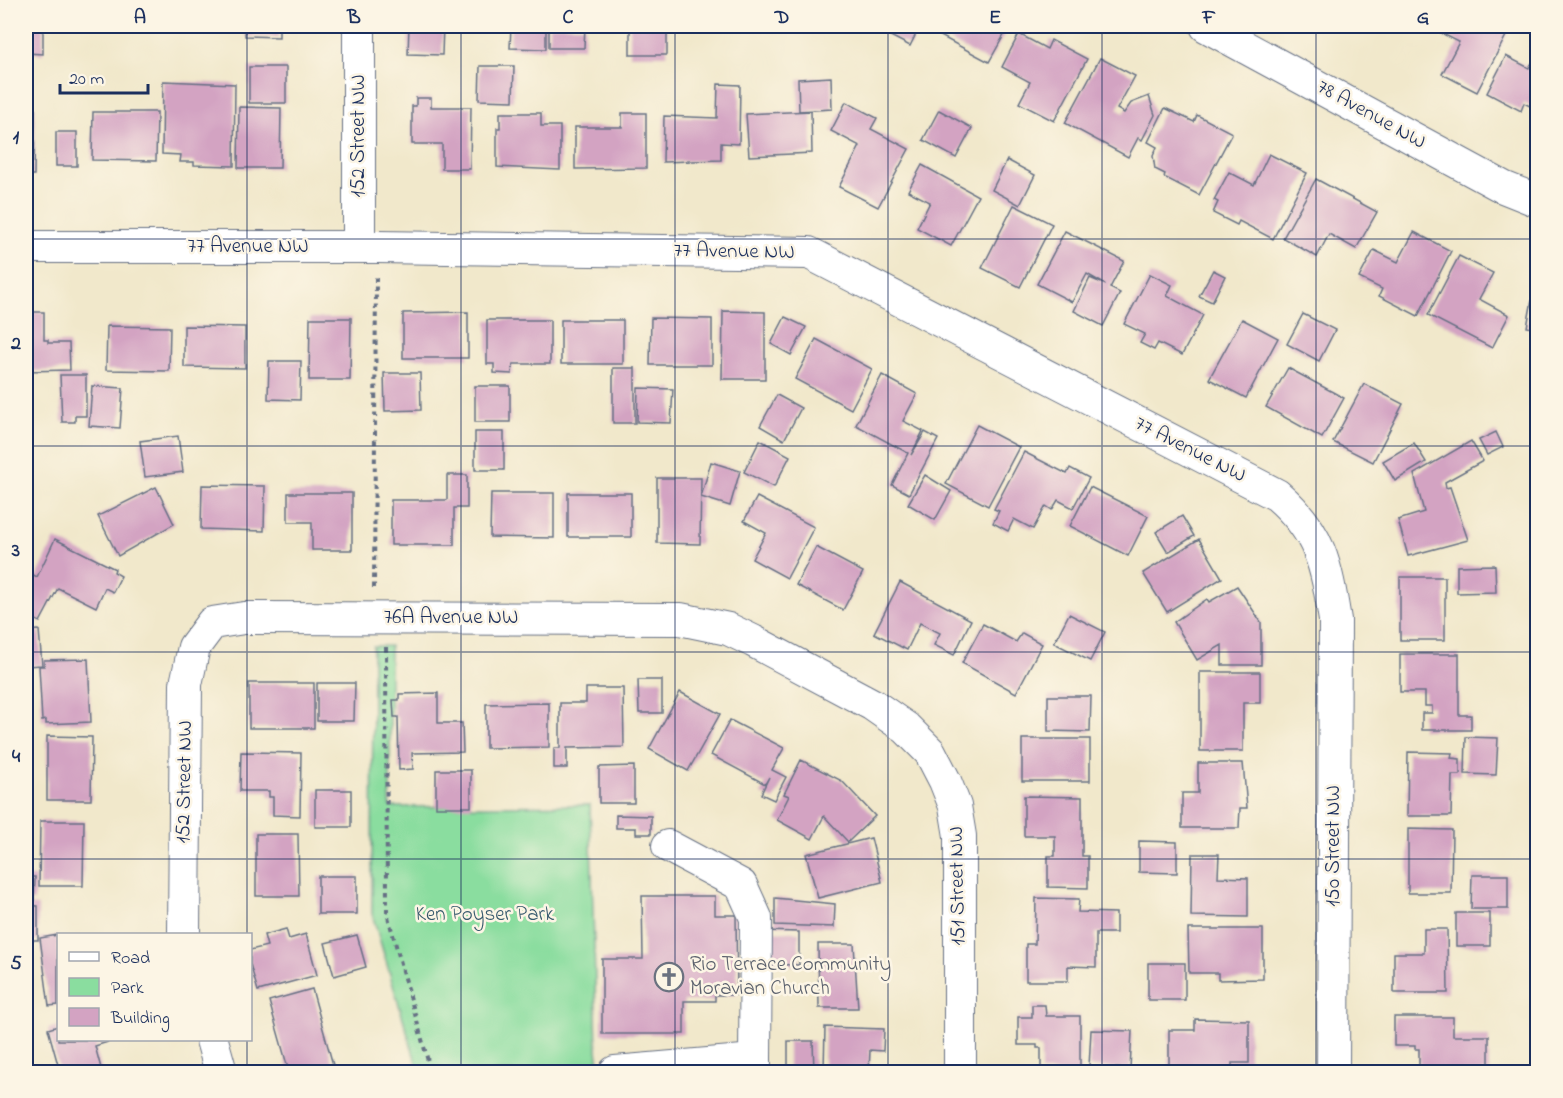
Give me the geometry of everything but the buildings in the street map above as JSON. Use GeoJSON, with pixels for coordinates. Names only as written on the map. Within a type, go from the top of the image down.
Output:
{"type":"FeatureCollection","features":[{"type":"Feature","properties":{"kind":"street","name":"152 Street NW"},"geometry":{"type":"LineString","coordinates":[[359,26],[368,247]]}},
{"type":"Feature","properties":{"kind":"street","name":"78 Avenue NW"},"geometry":{"type":"LineString","coordinates":[[1206,26],[1503,187],[1538,201]]}},
{"type":"Feature","properties":{"kind":"street","name":"77 Avenue NW"},"geometry":{"type":"LineString","coordinates":[[26,247],[368,247],[809,253],[1277,495],[1296,512],[1314,538],[1326,565],[1335,620]]}},
{"type":"Feature","properties":{"kind":"street","name":"76A Avenue NW"},"geometry":{"type":"LineString","coordinates":[[202,634],[212,623],[224,619],[680,619],[705,622]]}},
{"type":"Feature","properties":{"kind":"street","name":"150 Street NW"},"geometry":{"type":"LineString","coordinates":[[1333,1072],[1335,620]]}},
{"type":"Feature","properties":{"kind":"street","name":"151 Street NW"},"geometry":{"type":"LineString","coordinates":[[705,622],[753,641],[873,705],[906,728],[930,752],[955,806],[960,836],[960,1072]]}},
{"type":"Feature","properties":{"kind":"street","name":"152 Street NW"},"geometry":{"type":"LineString","coordinates":[[183,933],[186,684],[194,647],[202,634]]}},
{"type":"Feature","properties":{"kind":"street"},"geometry":{"type":"LineString","coordinates":[[615,1072],[755,1066],[756,918],[741,885],[668,846]]}},
{"type":"Feature","properties":{"kind":"street"},"geometry":{"type":"LineString","coordinates":[[212,1041],[221,1072]]}},
{"type":"Feature","properties":{"kind":"path"},"geometry":{"type":"LineString","coordinates":[[368,247],[375,618],[386,645],[387,913],[431,1072]]}},
{"type":"Feature","properties":{"kind":"green space","name":"Ken Poyser Park"},"geometry":{"type":"Polygon","coordinates":[[[373,646],[390,646],[390,807],[590,805],[597,1050],[600,1072],[419,1072],[372,914],[373,646]]]}},
{"type":"Feature","properties":{"kind":"place","name":"Rio Terrace Community Moravian Church"},"geometry":{"type":"Point","coordinates":[669,977]}}]}
